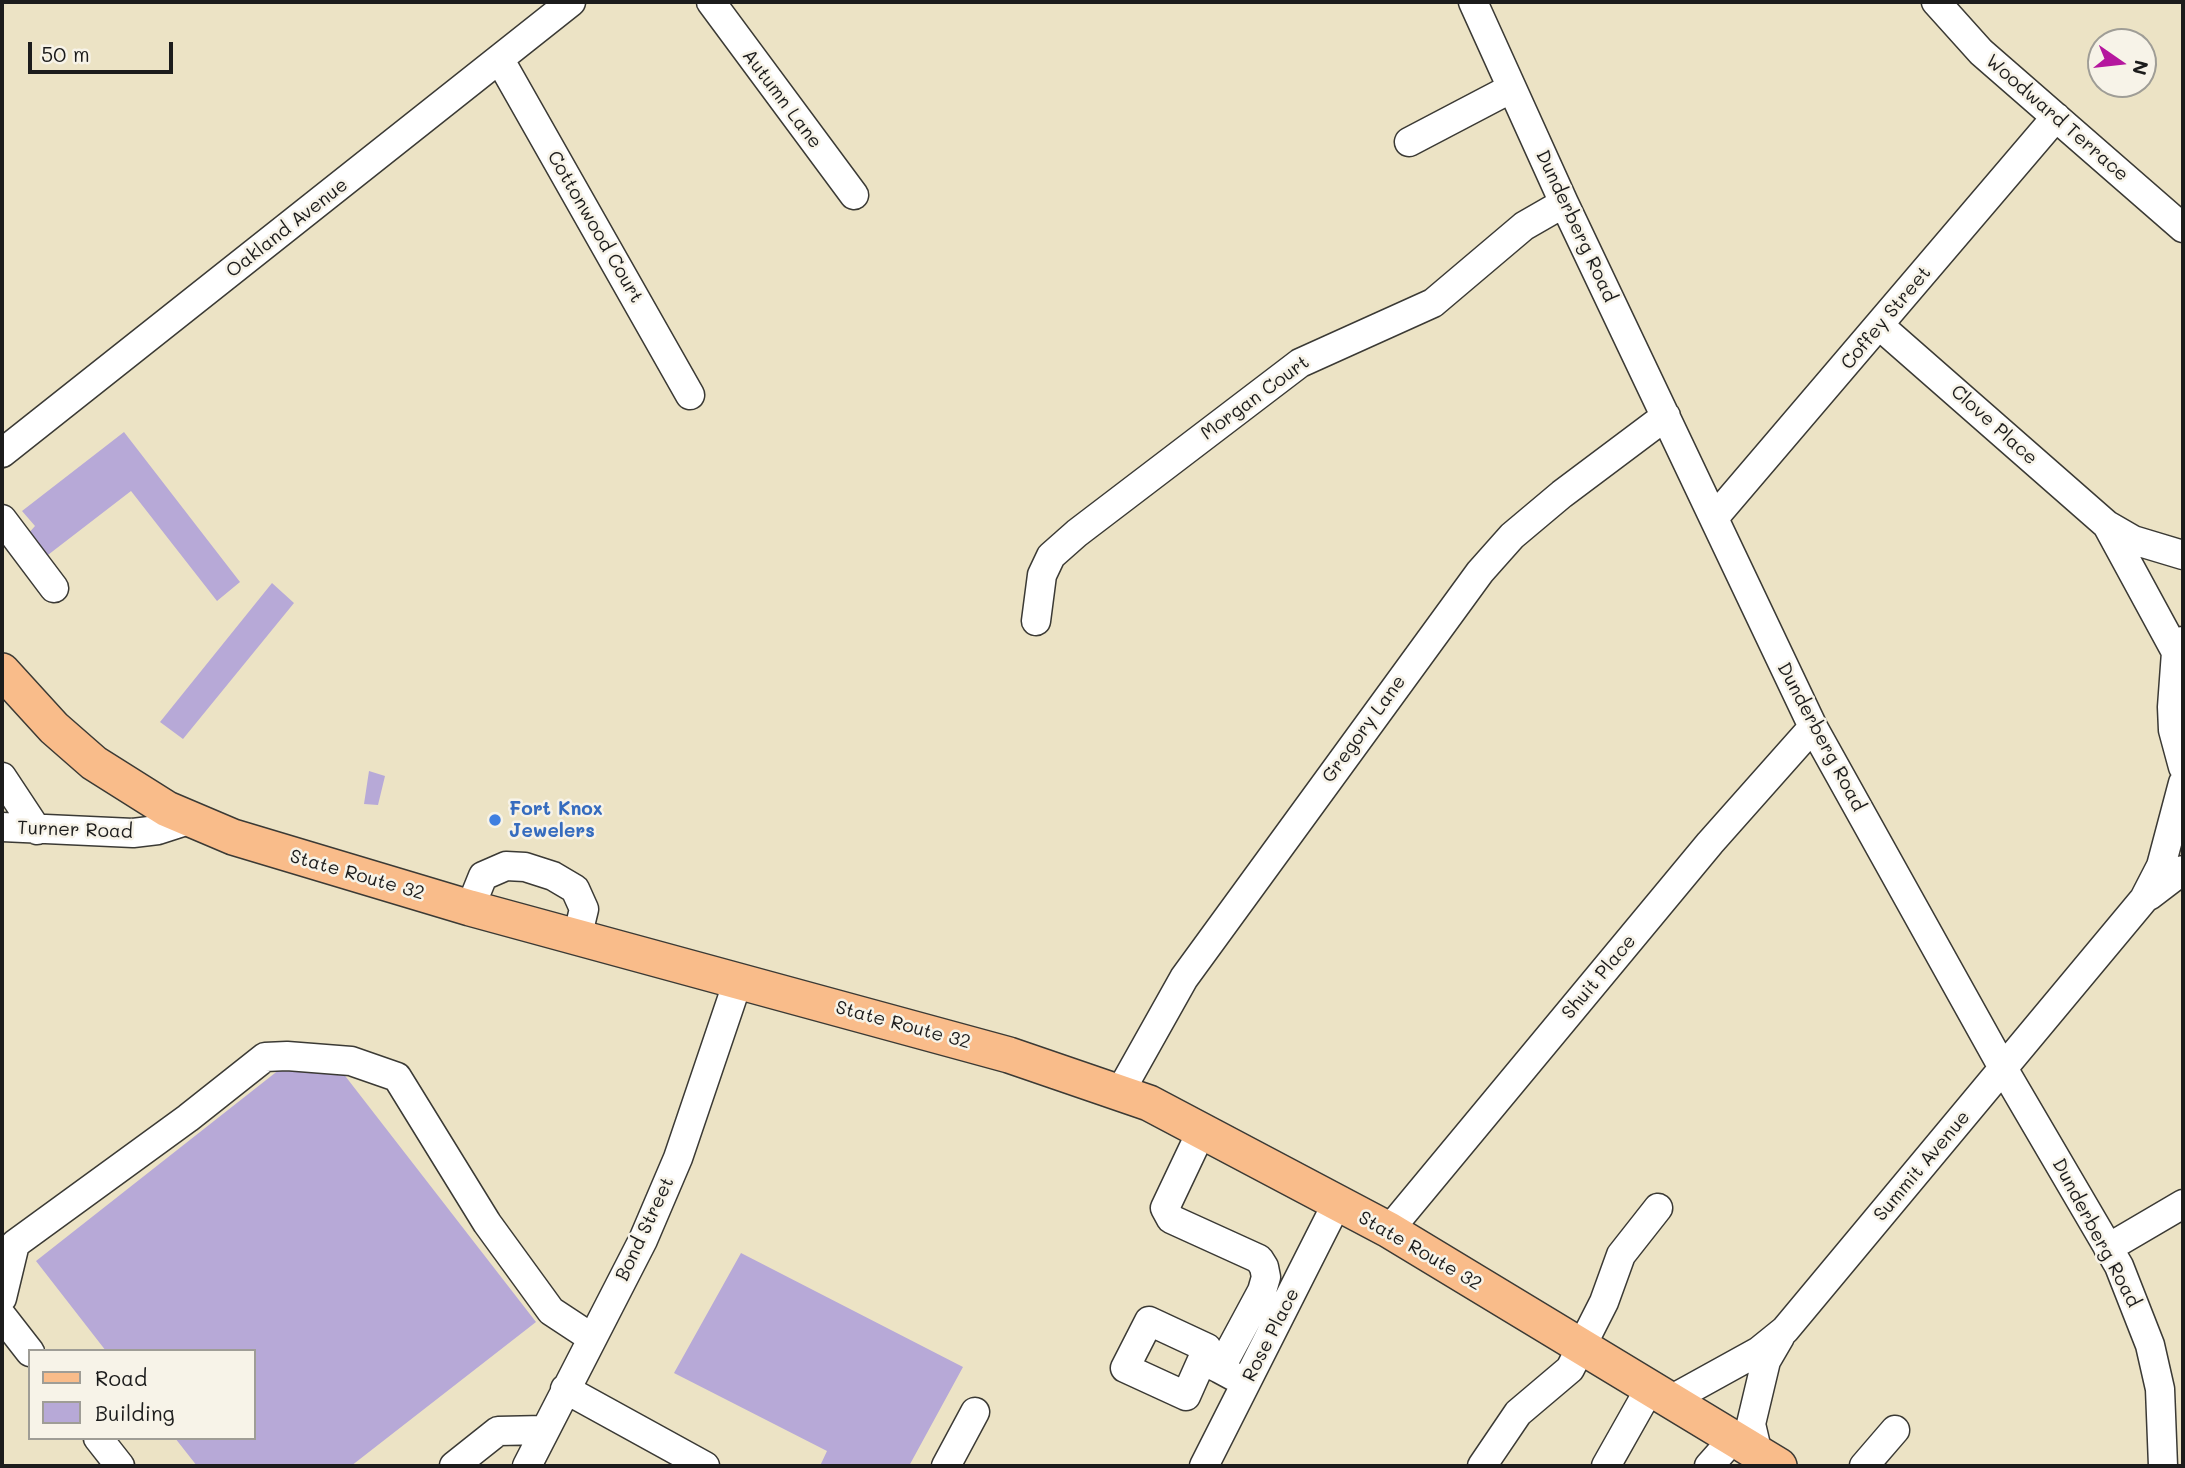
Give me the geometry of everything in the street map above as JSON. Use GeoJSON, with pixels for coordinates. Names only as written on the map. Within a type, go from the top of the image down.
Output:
{"type":"FeatureCollection","features":[{"type":"Feature","properties":{"kind":"main road","name":"State Route 32"},"geometry":{"type":"LineString","coordinates":[[2,671],[54,728],[94,763],[149,799],[189,820],[258,846],[577,938],[1009,1055],[1120,1092],[1202,1130],[1389,1230],[1757,1453]]}},
{"type":"Feature","properties":{"kind":"street","name":"Oakland Avenue"},"geometry":{"type":"LineString","coordinates":[[2,453],[572,2]]}},
{"type":"Feature","properties":{"kind":"street","name":"Autumn Lane"},"geometry":{"type":"LineString","coordinates":[[710,2],[854,195]]}},
{"type":"Feature","properties":{"kind":"street","name":"Dunderberg Road"},"geometry":{"type":"LineString","coordinates":[[1473,2],[1564,203],[1814,727],[2003,1068],[2108,1248],[2136,1305],[2150,1345],[2160,1390],[2163,1466]]}},
{"type":"Feature","properties":{"kind":"street","name":"Woodward Terrace"},"geometry":{"type":"LineString","coordinates":[[1936,2],[1981,52],[2183,228]]}},
{"type":"Feature","properties":{"kind":"street","name":"Cottonwood Court"},"geometry":{"type":"LineString","coordinates":[[500,60],[690,395]]}},
{"type":"Feature","properties":{"kind":"street"},"geometry":{"type":"LineString","coordinates":[[1409,142],[1512,89]]}},
{"type":"Feature","properties":{"kind":"street","name":"Coffey Street"},"geometry":{"type":"LineString","coordinates":[[1714,518],[2056,117]]}},
{"type":"Feature","properties":{"kind":"street","name":"Morgan Court"},"geometry":{"type":"LineString","coordinates":[[1036,621],[1042,576],[1051,556],[1077,533],[1300,363],[1433,303],[1524,226],[1564,203]]}},
{"type":"Feature","properties":{"kind":"street","name":"Clove Place"},"geometry":{"type":"LineString","coordinates":[[1880,326],[2108,525],[2133,540],[2183,555]]}},
{"type":"Feature","properties":{"kind":"street","name":"Gregory Lane"},"geometry":{"type":"LineString","coordinates":[[1120,1092],[1184,978],[1480,572],[1512,536],[1562,494],[1666,416]]}},
{"type":"Feature","properties":{"kind":"street"},"geometry":{"type":"LineString","coordinates":[[2,519],[54,588]]}},
{"type":"Feature","properties":{"kind":"street","name":"Clove Place"},"geometry":{"type":"LineString","coordinates":[[2108,525],[2180,647]]}},
{"type":"Feature","properties":{"kind":"street"},"geometry":{"type":"LineString","coordinates":[[2180,647],[2173,730],[2183,767]]}},
{"type":"Feature","properties":{"kind":"street","name":"Shuit Place"},"geometry":{"type":"LineString","coordinates":[[1389,1230],[1710,843],[1814,727]]}},
{"type":"Feature","properties":{"kind":"street"},"geometry":{"type":"LineString","coordinates":[[2,777],[37,830]]}},
{"type":"Feature","properties":{"kind":"street","name":"Summit Avenue"},"geometry":{"type":"LineString","coordinates":[[1661,1394],[1759,1351],[1785,1330],[2144,899],[2161,866],[2183,783]]}},
{"type":"Feature","properties":{"kind":"street","name":"Turner Road"},"geometry":{"type":"LineString","coordinates":[[2,827],[133,833],[158,830],[189,820]]}},
{"type":"Feature","properties":{"kind":"street"},"geometry":{"type":"LineString","coordinates":[[470,908],[483,876],[506,866],[525,867],[553,876],[575,889],[584,909],[577,938]]}},
{"type":"Feature","properties":{"kind":"street","name":"Summit Avenue"},"geometry":{"type":"LineString","coordinates":[[2144,899],[2183,870]]}},
{"type":"Feature","properties":{"kind":"street","name":"Bond Street"},"geometry":{"type":"LineString","coordinates":[[527,1466],[643,1240],[678,1158],[738,981]]}},
{"type":"Feature","properties":{"kind":"street"},"geometry":{"type":"LineString","coordinates":[[2,1298],[15,1244],[188,1118],[265,1057],[287,1056],[351,1061],[397,1077],[487,1223],[551,1311],[592,1338]]}},
{"type":"Feature","properties":{"kind":"street"},"geometry":{"type":"LineString","coordinates":[[1202,1130],[1166,1202],[1167,1215],[1259,1259],[1266,1277],[1262,1291],[1211,1364],[1246,1383]]}},
{"type":"Feature","properties":{"kind":"street","name":"Rose Place"},"geometry":{"type":"LineString","coordinates":[[1204,1466],[1337,1203]]}},
{"type":"Feature","properties":{"kind":"street"},"geometry":{"type":"LineString","coordinates":[[2108,1248],[2183,1203]]}},
{"type":"Feature","properties":{"kind":"street"},"geometry":{"type":"LineString","coordinates":[[1482,1466],[1518,1413],[1570,1369],[1583,1349],[1621,1255],[1658,1208]]}},
{"type":"Feature","properties":{"kind":"street"},"geometry":{"type":"LineString","coordinates":[[2,1316],[28,1349]]}},
{"type":"Feature","properties":{"kind":"street"},"geometry":{"type":"LineString","coordinates":[[1709,1466],[1757,1453],[1751,1424],[1766,1361],[1785,1330]]}},
{"type":"Feature","properties":{"kind":"street"},"geometry":{"type":"LineString","coordinates":[[565,1389],[705,1466]]}},
{"type":"Feature","properties":{"kind":"street"},"geometry":{"type":"LineString","coordinates":[[1606,1466],[1661,1394]]}},
{"type":"Feature","properties":{"kind":"street"},"geometry":{"type":"LineString","coordinates":[[946,1466],[975,1412]]}},
{"type":"Feature","properties":{"kind":"street"},"geometry":{"type":"LineString","coordinates":[[454,1466],[498,1431],[544,1430]]}},
{"type":"Feature","properties":{"kind":"street"},"geometry":{"type":"LineString","coordinates":[[1864,1466],[1895,1430]]}},
{"type":"Feature","properties":{"kind":"street"},"geometry":{"type":"LineString","coordinates":[[100,1440],[120,1466]]}},
{"type":"Feature","properties":{"kind":"building"},"geometry":{"type":"Polygon","coordinates":[[[124,432],[240,582],[217,601],[131,491],[44,558],[27,535],[35,526],[22,511],[124,432]]]}},
{"type":"Feature","properties":{"kind":"building"},"geometry":{"type":"Polygon","coordinates":[[[272,583],[294,603],[183,739],[160,722],[272,583]]]}},
{"type":"Feature","properties":{"kind":"building"},"geometry":{"type":"Polygon","coordinates":[[[369,771],[385,776],[378,805],[364,804],[369,771]]]}},
{"type":"Feature","properties":{"kind":"building"},"geometry":{"type":"Polygon","coordinates":[[[289,1062],[339,1068],[536,1322],[351,1466],[197,1466],[177,1440],[256,1440],[256,1349],[104,1349],[36,1261],[289,1062]]]}},
{"type":"Feature","properties":{"kind":"building"},"geometry":{"type":"Polygon","coordinates":[[[741,1253],[963,1367],[909,1466],[820,1466],[827,1451],[674,1373],[741,1253]]]}},
{"type":"Feature","properties":{"kind":"place","name":"Fort Knox Jewelers"},"geometry":{"type":"Point","coordinates":[495,820]}}]}
